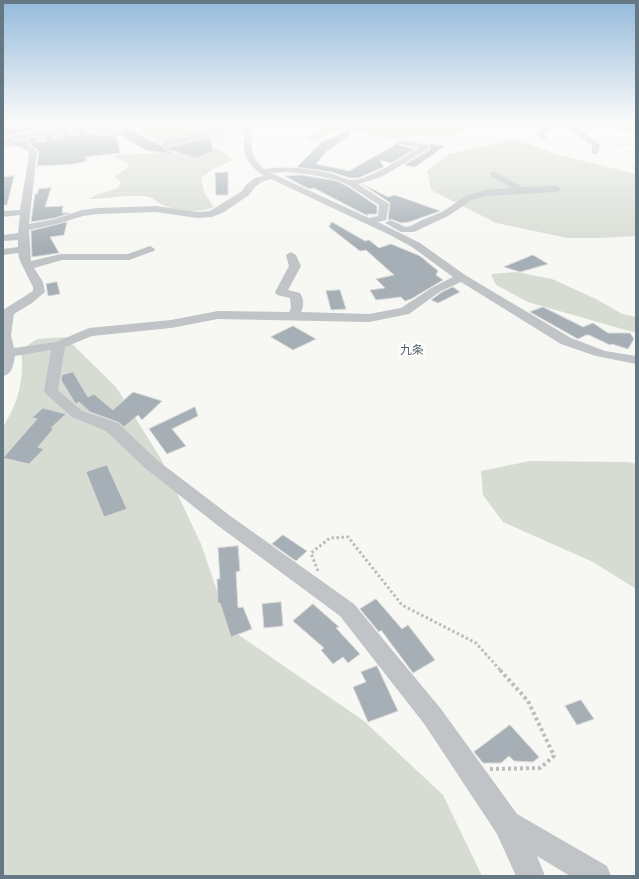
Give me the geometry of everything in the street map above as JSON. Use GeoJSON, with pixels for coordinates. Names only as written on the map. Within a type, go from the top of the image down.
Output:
{"type":"FeatureCollection","features":[{"type":"Feature","properties":{"kind":"street"},"geometry":{"type":"LineString","coordinates":[[3,372],[6,370],[9,353],[4,335],[6,311],[21,305],[39,292],[40,285],[27,265],[24,257],[24,212],[31,165]]}},
{"type":"Feature","properties":{"kind":"street"},"geometry":{"type":"LineString","coordinates":[[254,165],[267,174],[416,245],[461,277],[566,342],[607,356],[636,360]]}},
{"type":"Feature","properties":{"kind":"street"},"geometry":{"type":"LineString","coordinates":[[352,183],[378,175],[395,165]]}},
{"type":"Feature","properties":{"kind":"street"},"geometry":{"type":"LineString","coordinates":[[3,238],[82,213],[98,211],[156,209],[196,215],[212,214],[221,210],[246,193],[250,186],[276,169],[309,172],[352,183],[359,189],[374,196],[384,204],[383,218]]}},
{"type":"Feature","properties":{"kind":"street"},"geometry":{"type":"LineString","coordinates":[[494,174],[520,190]]}},
{"type":"Feature","properties":{"kind":"street"},"geometry":{"type":"LineString","coordinates":[[368,221],[383,218],[405,230],[414,229],[425,222],[445,214],[469,198],[485,193],[557,188]]}},
{"type":"Feature","properties":{"kind":"street"},"geometry":{"type":"LineString","coordinates":[[3,214],[24,212]]}},
{"type":"Feature","properties":{"kind":"street"},"geometry":{"type":"LineString","coordinates":[[3,252],[24,249]]}},
{"type":"Feature","properties":{"kind":"street"},"geometry":{"type":"LineString","coordinates":[[27,265],[37,264],[61,257],[129,257],[150,249]]}},
{"type":"Feature","properties":{"kind":"street"},"geometry":{"type":"LineString","coordinates":[[292,255],[295,266],[281,292],[296,296],[297,308],[293,316]]}},
{"type":"Feature","properties":{"kind":"street"},"geometry":{"type":"LineString","coordinates":[[9,353],[59,345],[90,332],[171,324],[218,316],[369,318],[405,311],[437,288],[461,277]]}},
{"type":"Feature","properties":{"kind":"street"},"geometry":{"type":"LineString","coordinates":[[59,345],[51,391],[77,414],[112,427],[151,464],[223,520],[347,610],[433,717],[470,770],[507,824],[531,876]]}},
{"type":"Feature","properties":{"kind":"street"},"geometry":{"type":"LineString","coordinates":[[507,824],[597,876]]}},
{"type":"Feature","properties":{"kind":"path"},"geometry":{"type":"LineString","coordinates":[[328,596],[311,553],[330,538],[348,537],[402,605],[476,643],[528,701],[554,756],[540,768],[470,770]]}},
{"type":"Feature","properties":{"kind":"shaded area"},"geometry":{"type":"Polygon","coordinates":[[[128,165],[222,165],[211,170],[201,178],[204,192],[214,207],[208,209],[188,211],[175,209],[163,205],[149,197],[143,196],[89,199],[96,195],[118,188],[121,182],[114,177],[126,169],[128,165]]]}},
{"type":"Feature","properties":{"kind":"shaded area"},"geometry":{"type":"Polygon","coordinates":[[[435,165],[600,165],[636,174],[636,236],[568,238],[496,223],[431,190],[427,171],[435,165]]]}},
{"type":"Feature","properties":{"kind":"shaded area"},"geometry":{"type":"Polygon","coordinates":[[[516,272],[552,279],[596,299],[622,314],[636,317],[636,333],[528,302],[496,285],[491,274],[516,272]]]}},
{"type":"Feature","properties":{"kind":"shaded area"},"geometry":{"type":"Polygon","coordinates":[[[65,337],[116,387],[161,459],[201,544],[230,629],[364,721],[443,795],[482,876],[3,876],[3,427],[13,409],[19,390],[22,371],[21,350],[37,339],[65,337]]]}},
{"type":"Feature","properties":{"kind":"shaded area"},"geometry":{"type":"Polygon","coordinates":[[[530,461],[628,462],[636,464],[636,589],[593,562],[503,522],[483,495],[481,471],[530,461]]]}},
{"type":"Feature","properties":{"kind":"building"},"geometry":{"type":"Polygon","coordinates":[[[299,165],[321,165],[349,171],[359,165],[383,165],[384,167],[358,178],[350,178],[332,172],[297,167],[299,165]]]}},
{"type":"Feature","properties":{"kind":"building"},"geometry":{"type":"Polygon","coordinates":[[[404,165],[418,165],[415,167],[404,165]]]}},
{"type":"Feature","properties":{"kind":"building"},"geometry":{"type":"Polygon","coordinates":[[[228,172],[228,195],[216,195],[215,173],[228,172]]]}},
{"type":"Feature","properties":{"kind":"building"},"geometry":{"type":"Polygon","coordinates":[[[301,175],[337,181],[347,186],[377,206],[377,214],[367,214],[368,216],[314,188],[310,189],[285,176],[301,175]]]}},
{"type":"Feature","properties":{"kind":"building"},"geometry":{"type":"Polygon","coordinates":[[[14,176],[7,205],[3,205],[3,177],[14,176]]]}},
{"type":"Feature","properties":{"kind":"building"},"geometry":{"type":"Polygon","coordinates":[[[362,184],[388,197],[395,195],[440,211],[409,222],[401,223],[391,219],[388,220],[390,203],[362,184]]]}},
{"type":"Feature","properties":{"kind":"building"},"geometry":{"type":"Polygon","coordinates":[[[51,188],[45,207],[63,206],[62,213],[70,213],[55,218],[31,222],[35,194],[37,194],[39,189],[51,188]]]}},
{"type":"Feature","properties":{"kind":"building"},"geometry":{"type":"Polygon","coordinates":[[[67,222],[64,235],[50,237],[59,253],[32,257],[31,231],[67,222]]]}},
{"type":"Feature","properties":{"kind":"building"},"geometry":{"type":"Polygon","coordinates":[[[332,222],[365,241],[369,240],[379,248],[391,244],[420,256],[438,271],[436,275],[443,280],[405,301],[401,297],[376,300],[370,290],[385,288],[376,279],[394,275],[366,250],[360,251],[329,227],[332,222]]]}},
{"type":"Feature","properties":{"kind":"building"},"geometry":{"type":"Polygon","coordinates":[[[533,255],[548,264],[520,272],[504,267],[533,255]]]}},
{"type":"Feature","properties":{"kind":"building"},"geometry":{"type":"Polygon","coordinates":[[[57,282],[60,294],[48,296],[46,284],[57,282]]]}},
{"type":"Feature","properties":{"kind":"building"},"geometry":{"type":"Polygon","coordinates":[[[453,287],[460,292],[438,303],[431,300],[442,292],[453,287]]]}},
{"type":"Feature","properties":{"kind":"building"},"geometry":{"type":"Polygon","coordinates":[[[340,290],[346,309],[331,310],[326,291],[340,290]]]}},
{"type":"Feature","properties":{"kind":"building"},"geometry":{"type":"Polygon","coordinates":[[[543,307],[583,327],[593,323],[608,333],[630,333],[634,339],[628,349],[612,344],[610,345],[589,335],[578,339],[530,312],[543,307]]]}},
{"type":"Feature","properties":{"kind":"building"},"geometry":{"type":"Polygon","coordinates":[[[293,326],[316,339],[293,350],[271,337],[293,326]]]}},
{"type":"Feature","properties":{"kind":"building"},"geometry":{"type":"Polygon","coordinates":[[[73,372],[88,397],[94,394],[113,410],[133,392],[162,401],[142,420],[138,415],[124,427],[118,422],[90,412],[79,402],[76,404],[75,403],[61,380],[62,375],[73,372]]]}},
{"type":"Feature","properties":{"kind":"building"},"geometry":{"type":"Polygon","coordinates":[[[195,407],[198,416],[172,429],[186,446],[167,454],[149,429],[195,407]]]}},
{"type":"Feature","properties":{"kind":"building"},"geometry":{"type":"Polygon","coordinates":[[[43,408],[66,414],[51,428],[54,428],[38,447],[44,449],[29,464],[3,458],[37,419],[32,418],[43,408]]]}},
{"type":"Feature","properties":{"kind":"building"},"geometry":{"type":"Polygon","coordinates":[[[107,465],[127,509],[104,517],[86,472],[107,465]]]}},
{"type":"Feature","properties":{"kind":"building"},"geometry":{"type":"Polygon","coordinates":[[[283,535],[307,551],[296,561],[272,544],[283,535]]]}},
{"type":"Feature","properties":{"kind":"building"},"geometry":{"type":"Polygon","coordinates":[[[238,546],[240,571],[236,572],[238,608],[243,607],[252,629],[231,637],[220,603],[218,604],[217,579],[220,579],[218,548],[238,546]]]}},
{"type":"Feature","properties":{"kind":"building"},"geometry":{"type":"Polygon","coordinates":[[[376,599],[402,629],[408,625],[435,660],[413,673],[381,630],[379,632],[360,609],[376,599]]]}},
{"type":"Feature","properties":{"kind":"building"},"geometry":{"type":"Polygon","coordinates":[[[281,602],[283,626],[264,628],[262,604],[281,602]]]}},
{"type":"Feature","properties":{"kind":"building"},"geometry":{"type":"Polygon","coordinates":[[[313,604],[339,627],[336,628],[360,654],[348,663],[343,657],[333,664],[321,650],[324,648],[293,621],[313,604]]]}},
{"type":"Feature","properties":{"kind":"building"},"geometry":{"type":"Polygon","coordinates":[[[377,666],[398,711],[368,722],[353,687],[366,682],[361,672],[377,666]]]}},
{"type":"Feature","properties":{"kind":"building"},"geometry":{"type":"Polygon","coordinates":[[[581,700],[594,719],[577,725],[565,706],[581,700]]]}},
{"type":"Feature","properties":{"kind":"building"},"geometry":{"type":"Polygon","coordinates":[[[510,725],[539,757],[533,762],[514,761],[509,756],[501,763],[483,763],[474,752],[510,725]]]}},
{"type":"Feature","properties":{"kind":"district","name":"九条"},"geometry":{"type":"Point","coordinates":[412,351]}}]}
